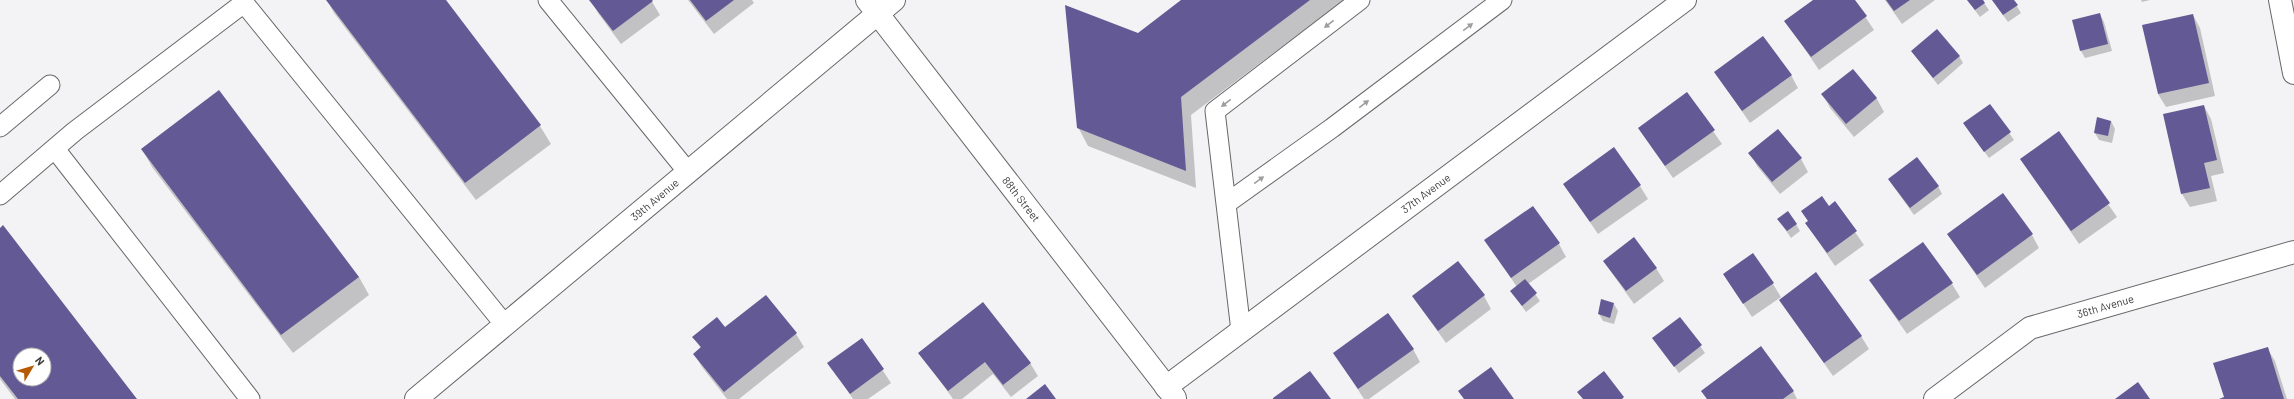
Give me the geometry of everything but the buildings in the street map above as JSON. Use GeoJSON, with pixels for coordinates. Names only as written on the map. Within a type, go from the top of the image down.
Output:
{"type":"FeatureCollection","features":[{"type":"Feature","properties":{"kind":"street","name":"39th Avenue"},"geometry":{"type":"LineString","coordinates":[[416,399],[688,172],[873,7],[894,0]]}},
{"type":"Feature","properties":{"kind":"street","name":"37th Avenue"},"geometry":{"type":"LineString","coordinates":[[1171,393],[1241,331],[1685,0]]}},
{"type":"Feature","properties":{"kind":"street"},"geometry":{"type":"LineString","coordinates":[[2280,0],[2294,73]]}},
{"type":"Feature","properties":{"kind":"street","name":"88th Street"},"geometry":{"type":"LineString","coordinates":[[873,7],[1171,393]]}},
{"type":"Feature","properties":{"kind":"street","name":"36th Avenue"},"geometry":{"type":"LineString","coordinates":[[1935,399],[2030,328],[2294,252]]}},
{"type":"Feature","properties":{"kind":"lane"},"geometry":{"type":"LineString","coordinates":[[548,0],[688,172]]}},
{"type":"Feature","properties":{"kind":"lane"},"geometry":{"type":"LineString","coordinates":[[1241,331],[1216,111],[1360,0]]}},
{"type":"Feature","properties":{"kind":"lane"},"geometry":{"type":"LineString","coordinates":[[1227,203],[1332,128],[1502,0]]}},
{"type":"Feature","properties":{"kind":"lane"},"geometry":{"type":"LineString","coordinates":[[0,196],[55,149],[246,1],[505,325]]}},
{"type":"Feature","properties":{"kind":"lane"},"geometry":{"type":"LineString","coordinates":[[0,127],[50,85]]}},
{"type":"Feature","properties":{"kind":"lane"},"geometry":{"type":"LineString","coordinates":[[55,149],[250,399]]}}]}
